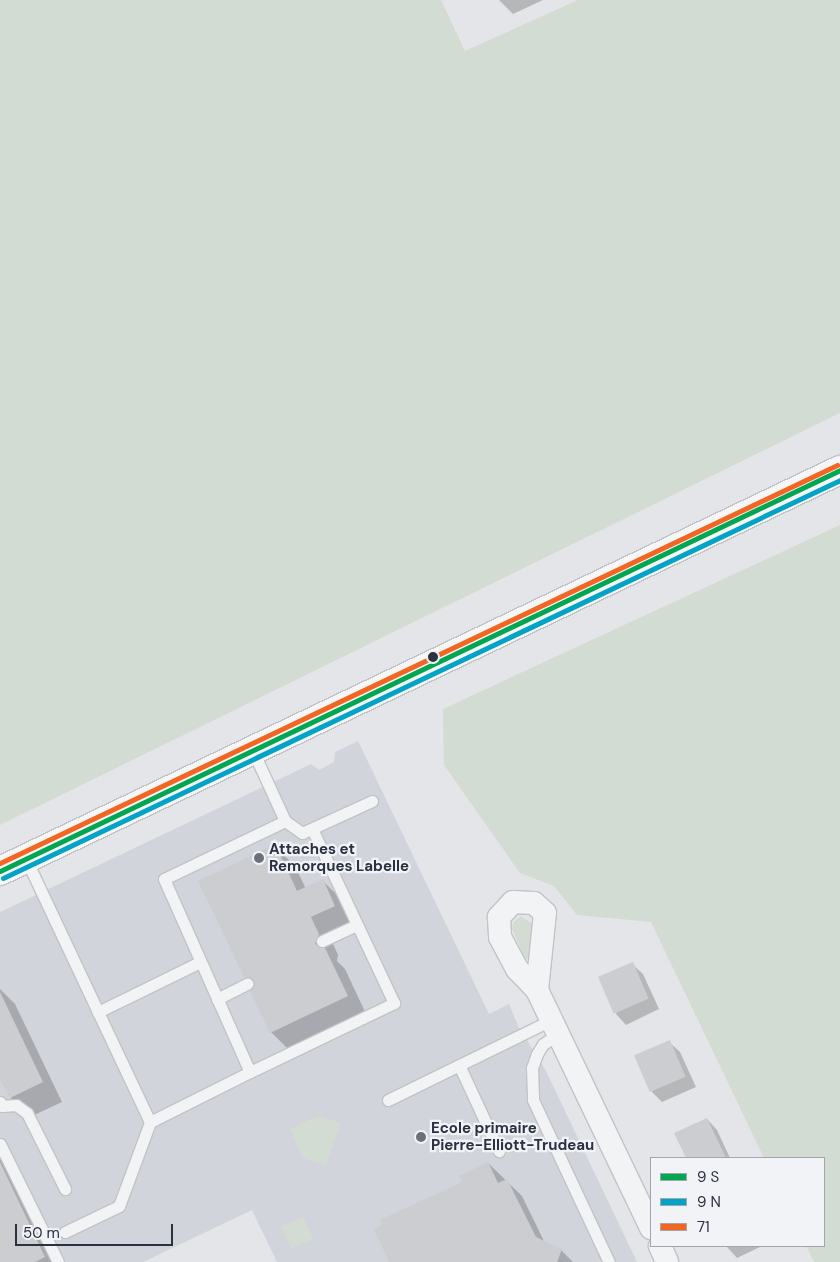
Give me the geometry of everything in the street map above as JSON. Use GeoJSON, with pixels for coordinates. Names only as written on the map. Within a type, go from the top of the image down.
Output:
{"type":"FeatureCollection","features":[{"type":"Feature","properties":{"kind":"main road"},"geometry":{"type":"LineString","coordinates":[[0,871],[838,472]]}},
{"type":"Feature","properties":{"kind":"street"},"geometry":{"type":"LineString","coordinates":[[537,990],[650,1226]]}},
{"type":"Feature","properties":{"kind":"street"},"geometry":{"type":"LineString","coordinates":[[660,1247],[667,1262]]}},
{"type":"Feature","properties":{"kind":"lane"},"geometry":{"type":"LineString","coordinates":[[253,751],[285,821],[302,834],[372,801]]}},
{"type":"Feature","properties":{"kind":"lane"},"geometry":{"type":"LineString","coordinates":[[250,1072],[164,879],[285,821]]}},
{"type":"Feature","properties":{"kind":"lane"},"geometry":{"type":"LineString","coordinates":[[66,1232],[119,1206],[150,1122],[394,1003],[312,829]]}},
{"type":"Feature","properties":{"kind":"lane"},"geometry":{"type":"LineString","coordinates":[[26,859],[150,1122]]}},
{"type":"Feature","properties":{"kind":"lane"},"geometry":{"type":"LineString","coordinates":[[322,941],[357,925]]}},
{"type":"Feature","properties":{"kind":"lane"},"geometry":{"type":"LineString","coordinates":[[98,1012],[200,962]]}},
{"type":"Feature","properties":{"kind":"lane"},"geometry":{"type":"LineString","coordinates":[[217,999],[247,984]]}},
{"type":"Feature","properties":{"kind":"lane"},"geometry":{"type":"LineString","coordinates":[[388,1100],[458,1065],[555,1027]]}},
{"type":"Feature","properties":{"kind":"lane"},"geometry":{"type":"LineString","coordinates":[[555,1027],[537,1054],[532,1068],[533,1100],[608,1262]]}},
{"type":"Feature","properties":{"kind":"lane"},"geometry":{"type":"LineString","coordinates":[[458,1065],[499,1151]]}},
{"type":"Feature","properties":{"kind":"lane"},"geometry":{"type":"LineString","coordinates":[[0,1102],[2,1106],[16,1105],[27,1113],[65,1189]]}},
{"type":"Feature","properties":{"kind":"lane"},"geometry":{"type":"LineString","coordinates":[[0,1144],[58,1262]]}},
{"type":"Feature","properties":{"kind":"shaded area"},"geometry":{"type":"Polygon","coordinates":[[[0,0],[441,0],[465,51],[578,0],[840,0],[840,413],[0,825],[0,0]]]}},
{"type":"Feature","properties":{"kind":"shaded area"},"geometry":{"type":"Polygon","coordinates":[[[840,525],[840,1262],[814,1262],[806,1247],[825,1247],[825,1157],[764,1157],[651,922],[577,915],[554,886],[520,873],[444,765],[443,709],[840,525]]]}},
{"type":"Feature","properties":{"kind":"shaded area"},"geometry":{"type":"Polygon","coordinates":[[[358,741],[489,1014],[509,1004],[518,1026],[546,1071],[637,1262],[277,1262],[252,1210],[143,1262],[0,1262],[0,912],[311,764],[319,770],[334,762],[335,752],[358,741]]]}},
{"type":"Feature","properties":{"kind":"shaded area"},"geometry":{"type":"Polygon","coordinates":[[[521,916],[533,924],[530,957],[526,960],[512,929],[513,923],[521,916]]]}},
{"type":"Feature","properties":{"kind":"shaded area"},"geometry":{"type":"Polygon","coordinates":[[[318,1116],[341,1123],[326,1165],[303,1158],[290,1129],[318,1116]]]}},
{"type":"Feature","properties":{"kind":"shaded area"},"geometry":{"type":"Polygon","coordinates":[[[303,1217],[313,1239],[291,1249],[281,1227],[303,1217]]]}},
{"type":"Feature","properties":{"kind":"building"},"geometry":{"type":"Polygon","coordinates":[[[275,844],[297,891],[323,879],[335,906],[311,917],[319,934],[315,944],[325,948],[348,996],[270,1033],[250,991],[254,981],[244,977],[198,881],[275,844]]]}},
{"type":"Feature","properties":{"kind":"building"},"geometry":{"type":"Polygon","coordinates":[[[633,962],[649,999],[614,1014],[598,977],[633,962]]]}},
{"type":"Feature","properties":{"kind":"building"},"geometry":{"type":"Polygon","coordinates":[[[0,992],[43,1082],[10,1098],[0,1080],[0,992]]]}},
{"type":"Feature","properties":{"kind":"building"},"geometry":{"type":"Polygon","coordinates":[[[670,1040],[686,1077],[650,1092],[634,1055],[670,1040]]]}},
{"type":"Feature","properties":{"kind":"building"},"geometry":{"type":"Polygon","coordinates":[[[707,1118],[726,1157],[686,1157],[674,1133],[707,1118]]]}},
{"type":"Feature","properties":{"kind":"building"},"geometry":{"type":"Polygon","coordinates":[[[0,1162],[45,1257],[35,1262],[0,1262],[0,1162]]]}},
{"type":"Feature","properties":{"kind":"building"},"geometry":{"type":"Polygon","coordinates":[[[488,1162],[498,1183],[507,1179],[536,1237],[562,1249],[557,1262],[389,1262],[374,1229],[382,1225],[380,1220],[462,1182],[459,1176],[488,1162]]]}},
{"type":"Feature","properties":{"kind":"transit line","name":"71"},"geometry":{"type":"LineString","coordinates":[[0,863],[837,465]]}},
{"type":"Feature","properties":{"kind":"transit line"},"geometry":{"type":"LineString","coordinates":[[0,871],[840,470]]}},
{"type":"Feature","properties":{"kind":"transit line"},"geometry":{"type":"LineString","coordinates":[[3,878],[840,480]]}},
{"type":"Feature","properties":{"kind":"place","name":"Attaches et Remorques Labelle"},"geometry":{"type":"Point","coordinates":[259,858]}},
{"type":"Feature","properties":{"kind":"place","name":"Ecole primaire Pierre-Elliott-Trudeau"},"geometry":{"type":"Point","coordinates":[421,1137]}}]}
